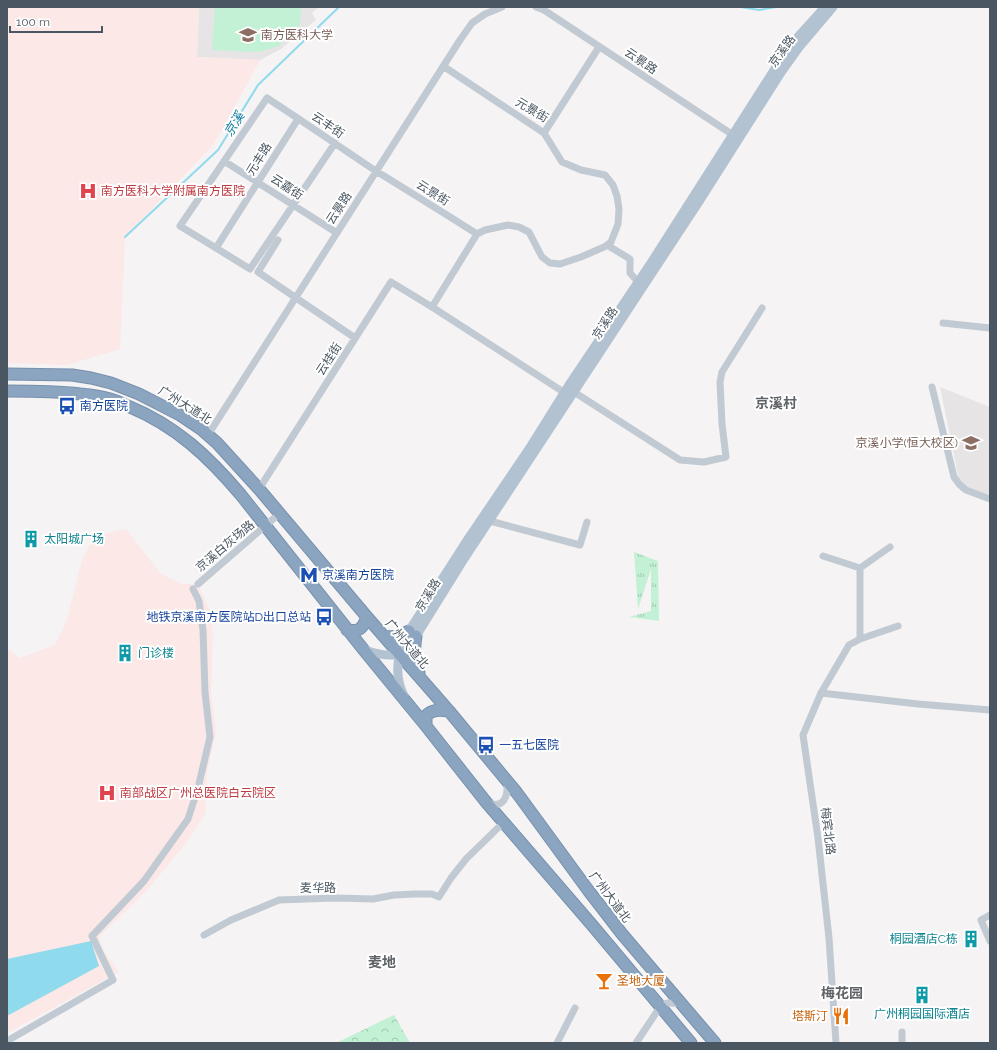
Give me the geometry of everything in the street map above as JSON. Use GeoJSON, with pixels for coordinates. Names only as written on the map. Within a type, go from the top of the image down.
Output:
{"type":"FeatureCollection","features":[{"type":"Feature","properties":{"kind":"highway","name":"广州大道北"},"geometry":{"type":"LineString","coordinates":[[7,374],[72,376],[91,378],[111,383],[167,408],[193,423],[208,435],[280,513],[367,617],[449,711],[540,824],[607,915],[715,1043]]}},
{"type":"Feature","properties":{"kind":"highway"},"geometry":{"type":"LineString","coordinates":[[7,391],[50,392],[99,396],[110,399],[163,423],[184,438],[210,461],[241,494],[362,649],[426,726],[486,802],[691,1043]]}},
{"type":"Feature","properties":{"kind":"highway"},"geometry":{"type":"LineString","coordinates":[[347,630],[358,630],[364,625],[367,617]]}},
{"type":"Feature","properties":{"kind":"highway"},"geometry":{"type":"LineString","coordinates":[[384,636],[392,637],[412,634],[414,659],[418,672],[425,684]]}},
{"type":"Feature","properties":{"kind":"highway"},"geometry":{"type":"LineString","coordinates":[[426,726],[426,716],[429,713],[449,711]]}},
{"type":"Feature","properties":{"kind":"main road","name":"京溪路"},"geometry":{"type":"LineString","coordinates":[[408,704],[398,681],[399,654],[404,640],[412,634],[438,599],[490,521],[638,282],[787,52],[796,39],[825,7]]}},
{"type":"Feature","properties":{"kind":"main road","name":"京溪路"},"geometry":{"type":"LineString","coordinates":[[412,634],[464,545],[700,200],[780,74],[800,46],[834,7]]}},
{"type":"Feature","properties":{"kind":"main road"},"geometry":{"type":"LineString","coordinates":[[362,649],[380,654],[399,654]]}},
{"type":"Feature","properties":{"kind":"street","name":"云景路"},"geometry":{"type":"LineString","coordinates":[[208,435],[443,66],[472,23],[485,14],[502,7]]}},
{"type":"Feature","properties":{"kind":"street","name":"云景路"},"geometry":{"type":"LineString","coordinates":[[536,7],[544,10],[733,135]]}},
{"type":"Feature","properties":{"kind":"street","name":"元景街"},"geometry":{"type":"LineString","coordinates":[[443,66],[544,133],[599,47]]}},
{"type":"Feature","properties":{"kind":"street","name":"云丰街"},"geometry":{"type":"LineString","coordinates":[[224,161],[267,98],[376,171]]}},
{"type":"Feature","properties":{"kind":"street","name":"元丰路"},"geometry":{"type":"LineString","coordinates":[[216,248],[298,119]]}},
{"type":"Feature","properties":{"kind":"street"},"geometry":{"type":"LineString","coordinates":[[432,307],[477,234],[485,230],[508,225],[519,227],[529,232],[542,257],[550,263],[560,264],[581,257],[604,247],[611,242],[618,224],[619,209],[617,196],[613,185],[604,175],[581,170],[562,162],[544,133]]}},
{"type":"Feature","properties":{"kind":"street"},"geometry":{"type":"LineString","coordinates":[[224,161],[180,226],[250,269],[335,143]]}},
{"type":"Feature","properties":{"kind":"street","name":"云嘉街"},"geometry":{"type":"LineString","coordinates":[[224,161],[337,233]]}},
{"type":"Feature","properties":{"kind":"street","name":"云景街"},"geometry":{"type":"LineString","coordinates":[[376,171],[477,234]]}},
{"type":"Feature","properties":{"kind":"street"},"geometry":{"type":"LineString","coordinates":[[278,240],[258,272],[355,338]]}},
{"type":"Feature","properties":{"kind":"street"},"geometry":{"type":"LineString","coordinates":[[607,245],[630,259],[630,273],[638,282]]}},
{"type":"Feature","properties":{"kind":"street","name":"云桂街"},"geometry":{"type":"LineString","coordinates":[[259,489],[391,282],[680,460],[704,462],[726,457],[722,424],[720,382],[722,372],[762,308]]}},
{"type":"Feature","properties":{"kind":"street"},"geometry":{"type":"LineString","coordinates":[[944,323],[990,328]]}},
{"type":"Feature","properties":{"kind":"street"},"geometry":{"type":"LineString","coordinates":[[932,387],[954,477],[966,490],[990,499]]}},
{"type":"Feature","properties":{"kind":"street","name":"京溪白灰场路"},"geometry":{"type":"LineString","coordinates":[[198,584],[280,513]]}},
{"type":"Feature","properties":{"kind":"street"},"geometry":{"type":"LineString","coordinates":[[490,521],[580,545],[587,522]]}},
{"type":"Feature","properties":{"kind":"street"},"geometry":{"type":"LineString","coordinates":[[860,568],[890,547]]}},
{"type":"Feature","properties":{"kind":"street"},"geometry":{"type":"LineString","coordinates":[[823,556],[860,568]]}},
{"type":"Feature","properties":{"kind":"street"},"geometry":{"type":"LineString","coordinates":[[860,568],[860,639],[898,626]]}},
{"type":"Feature","properties":{"kind":"street"},"geometry":{"type":"LineString","coordinates":[[7,1041],[113,980],[92,936],[144,881],[188,819],[198,788],[210,737],[205,692],[203,630],[199,601],[193,589]]}},
{"type":"Feature","properties":{"kind":"street","name":"梅宾北路"},"geometry":{"type":"LineString","coordinates":[[836,1043],[829,938],[818,838],[803,735],[822,693],[849,645],[860,639]]}},
{"type":"Feature","properties":{"kind":"street"},"geometry":{"type":"LineString","coordinates":[[822,693],[918,704],[990,710]]}},
{"type":"Feature","properties":{"kind":"street"},"geometry":{"type":"LineString","coordinates":[[486,802],[494,804],[503,802],[506,798],[507,782]]}},
{"type":"Feature","properties":{"kind":"street","name":"麦华路"},"geometry":{"type":"LineString","coordinates":[[204,936],[231,920],[279,900],[334,898],[373,899],[394,895],[415,894],[432,894],[439,897],[451,878],[466,859],[504,822]]}},
{"type":"Feature","properties":{"kind":"street"},"geometry":{"type":"LineString","coordinates":[[990,915],[981,920],[990,941]]}},
{"type":"Feature","properties":{"kind":"street"},"geometry":{"type":"LineString","coordinates":[[636,1043],[660,1007],[665,1003],[681,1004]]}},
{"type":"Feature","properties":{"kind":"street"},"geometry":{"type":"LineString","coordinates":[[557,1043],[575,1008]]}},
{"type":"Feature","properties":{"kind":"street"},"geometry":{"type":"LineString","coordinates":[[902,1032],[902,1043]]}},
{"type":"Feature","properties":{"kind":"shaded area","name":"南方医科大学附属南方医院"},"geometry":{"type":"Polygon","coordinates":[[[7,7],[199,7],[197,57],[260,60],[214,144],[125,237],[120,349],[67,365],[7,363],[7,7]]]}},
{"type":"Feature","properties":{"kind":"shaded area","name":"南方医科大学"},"geometry":{"type":"Polygon","coordinates":[[[199,7],[319,7],[312,13],[316,20],[281,49],[260,60],[197,57],[199,7]]]}},
{"type":"Feature","properties":{"kind":"shaded area","name":"京溪小学(恒大校区)"},"geometry":{"type":"Polygon","coordinates":[[[940,387],[990,407],[990,495],[970,488],[959,480],[940,387]]]}},
{"type":"Feature","properties":{"kind":"shaded area","name":"南部战区广州总医院白云院区"},"geometry":{"type":"Polygon","coordinates":[[[126,529],[160,573],[181,584],[198,584],[209,609],[213,635],[211,694],[216,733],[207,772],[205,814],[187,842],[147,890],[99,937],[103,950],[119,972],[7,1033],[7,649],[20,658],[55,645],[67,620],[82,560],[95,536],[126,529]]]}},
{"type":"Feature","properties":{"kind":"green space","name":"南方医科大学"},"geometry":{"type":"Polygon","coordinates":[[[215,7],[301,7],[300,25],[279,46],[258,52],[212,50],[215,7]]]}},
{"type":"Feature","properties":{"kind":"green space"},"geometry":{"type":"Polygon","coordinates":[[[634,552],[658,561],[659,621],[629,617],[651,611],[651,569],[638,609],[634,552]]]}},
{"type":"Feature","properties":{"kind":"green space"},"geometry":{"type":"Polygon","coordinates":[[[394,1015],[410,1043],[336,1043],[394,1015]]]}},
{"type":"Feature","properties":{"kind":"water"},"geometry":{"type":"Polygon","coordinates":[[[91,941],[99,966],[7,1016],[7,959],[91,941]]]}},
{"type":"Feature","properties":{"kind":"waterway","name":"京溪"},"geometry":{"type":"LineString","coordinates":[[125,237],[218,150],[258,85],[339,7]]}},
{"type":"Feature","properties":{"kind":"waterway","name":"京溪"},"geometry":{"type":"LineString","coordinates":[[741,7],[759,10],[776,7]]}},
{"type":"Feature","properties":{"kind":"place","name":"南方医科大学"},"geometry":{"type":"Point","coordinates":[248,35]}},
{"type":"Feature","properties":{"kind":"place","name":"南方医科大学附属南方医院"},"geometry":{"type":"Point","coordinates":[88,191]}},
{"type":"Feature","properties":{"kind":"place","name":"南方医院"},"geometry":{"type":"Point","coordinates":[67,406]}},
{"type":"Feature","properties":{"kind":"place","name":"京溪小学(恒大校区)"},"geometry":{"type":"Point","coordinates":[971,443]}},
{"type":"Feature","properties":{"kind":"place","name":"太阳城广场"},"geometry":{"type":"Point","coordinates":[31,539]}},
{"type":"Feature","properties":{"kind":"place","name":"京溪南方医院"},"geometry":{"type":"Point","coordinates":[309,575]}},
{"type":"Feature","properties":{"kind":"place","name":"地铁京溪南方医院站D出口总站"},"geometry":{"type":"Point","coordinates":[324,617]}},
{"type":"Feature","properties":{"kind":"place","name":"门诊楼"},"geometry":{"type":"Point","coordinates":[125,653]}},
{"type":"Feature","properties":{"kind":"place","name":"一五七医院"},"geometry":{"type":"Point","coordinates":[486,745]}},
{"type":"Feature","properties":{"kind":"place","name":"南部战区广州总医院白云院区"},"geometry":{"type":"Point","coordinates":[107,793]}},
{"type":"Feature","properties":{"kind":"place","name":"桐园酒店C栋"},"geometry":{"type":"Point","coordinates":[971,939]}},
{"type":"Feature","properties":{"kind":"place","name":"圣地大厦"},"geometry":{"type":"Point","coordinates":[604,981]}},
{"type":"Feature","properties":{"kind":"place","name":"广州桐园国际酒店"},"geometry":{"type":"Point","coordinates":[922,995]}},
{"type":"Feature","properties":{"kind":"place","name":"塔斯汀"},"geometry":{"type":"Point","coordinates":[841,1016]}},
{"type":"Feature","properties":{"kind":"district","name":"京溪村"},"geometry":{"type":"Point","coordinates":[776,403]}},
{"type":"Feature","properties":{"kind":"district","name":"麦地"},"geometry":{"type":"Point","coordinates":[382,962]}},
{"type":"Feature","properties":{"kind":"district","name":"梅花园"},"geometry":{"type":"Point","coordinates":[842,993]}}]}
